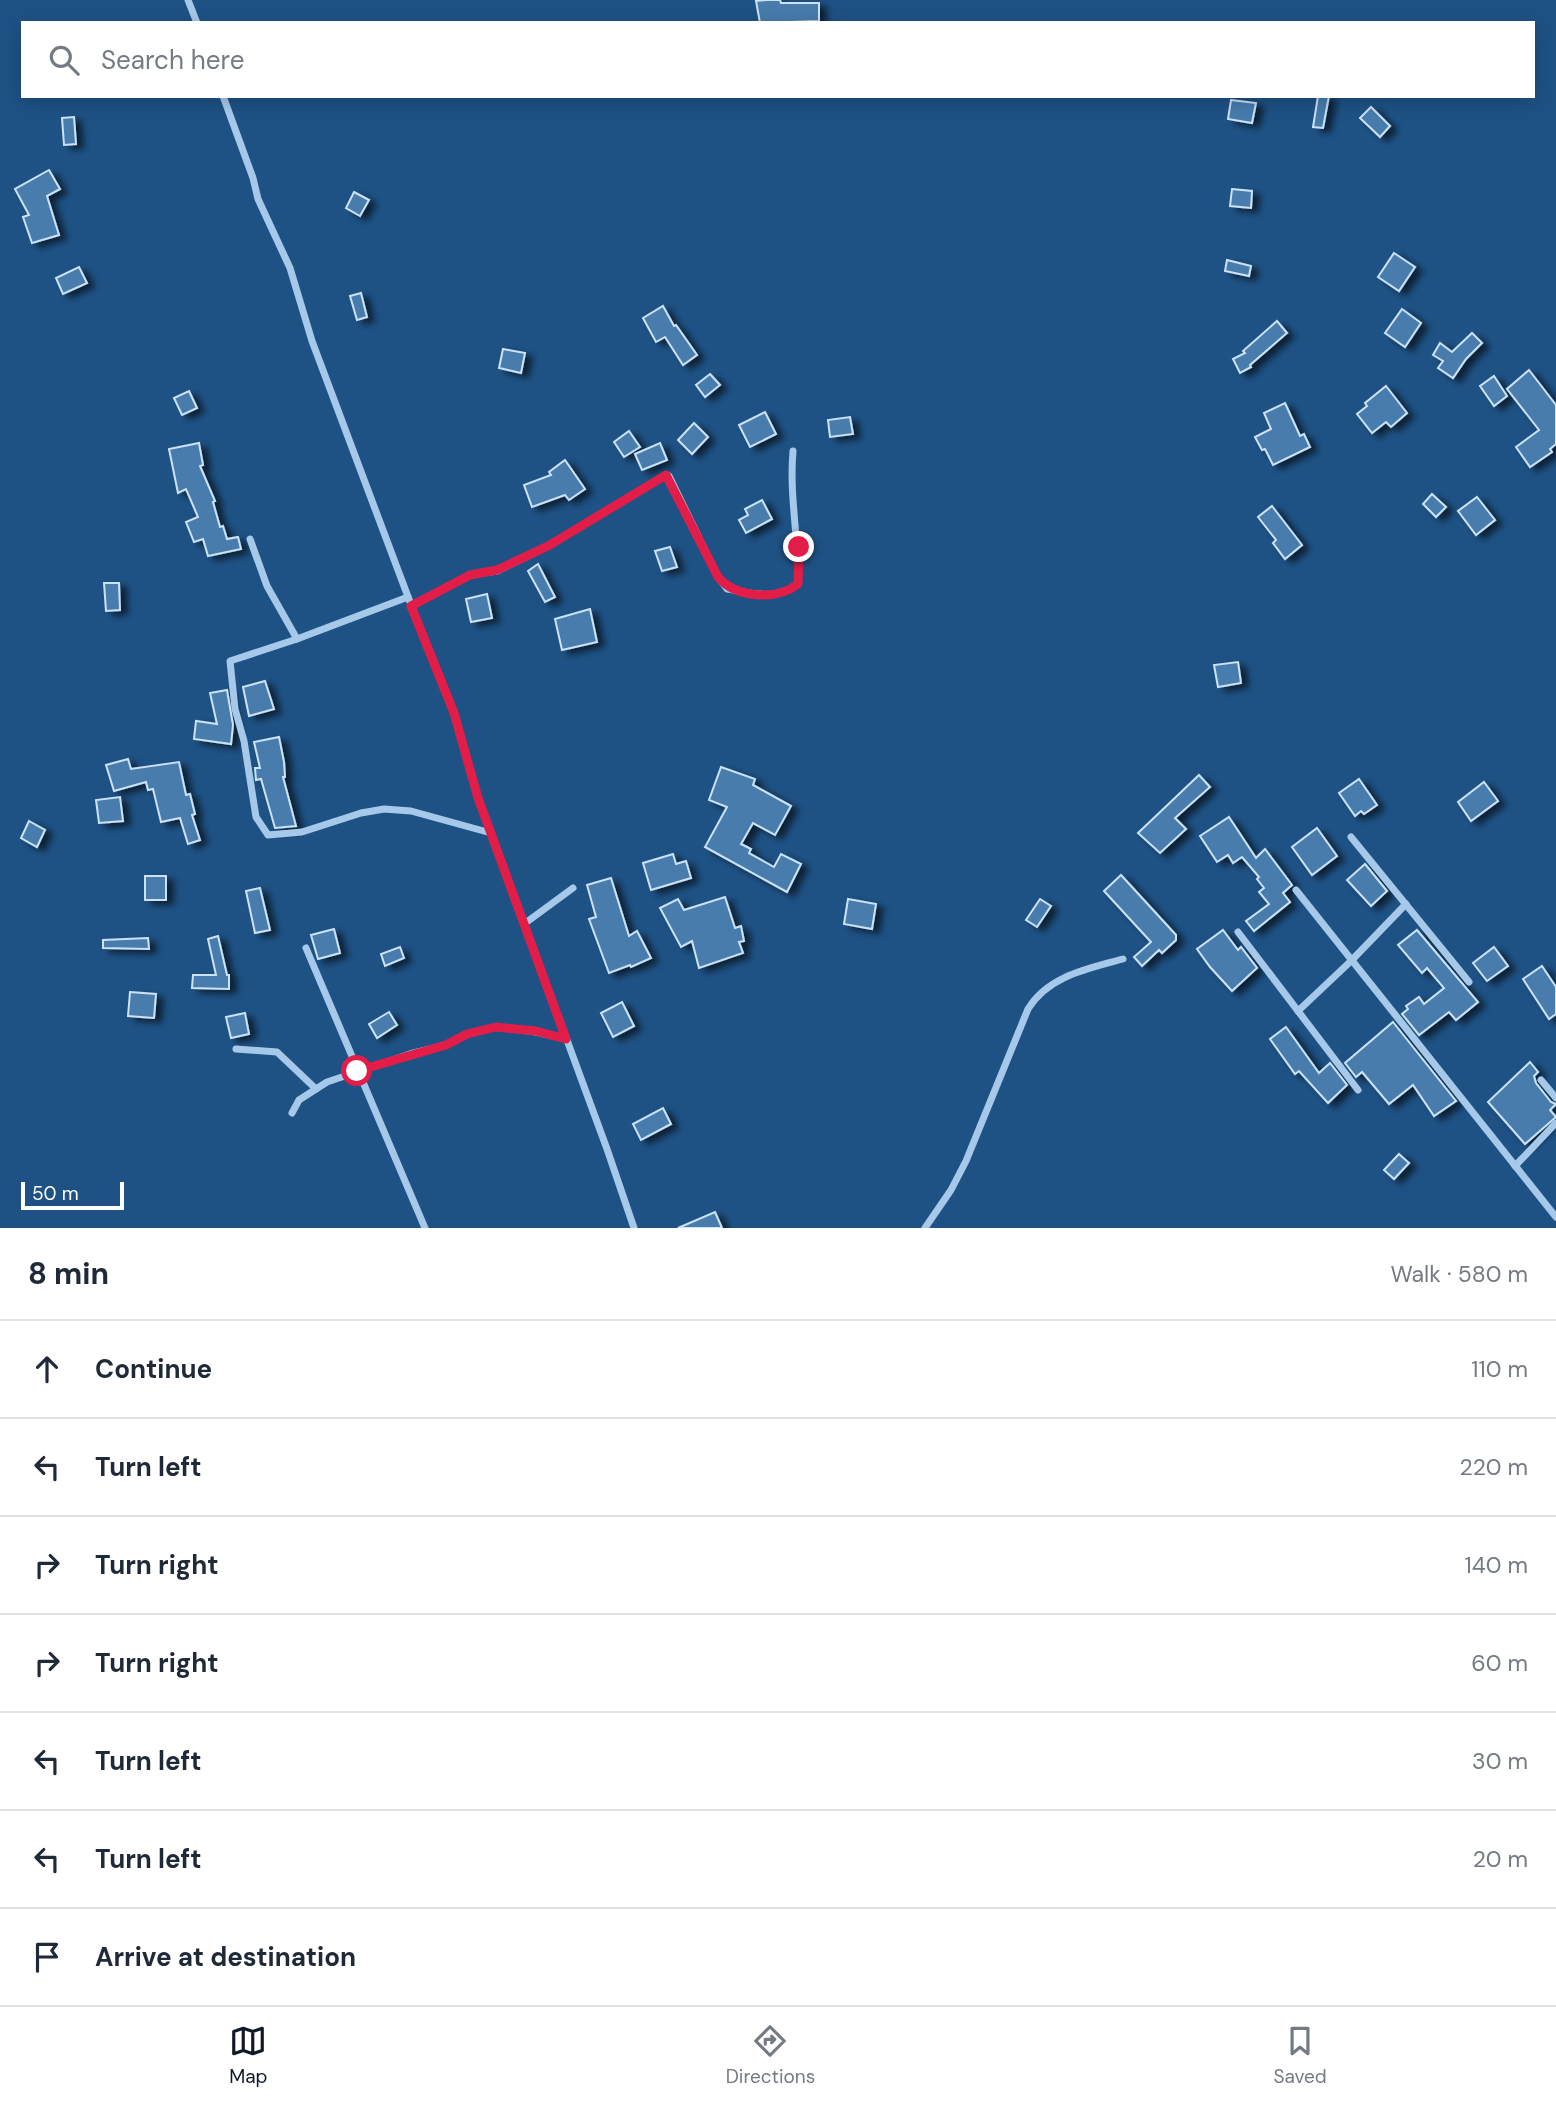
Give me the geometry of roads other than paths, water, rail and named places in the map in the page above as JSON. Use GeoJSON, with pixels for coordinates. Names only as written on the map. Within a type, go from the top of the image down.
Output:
{"type":"FeatureCollection","features":[{"type":"Feature","properties":{"kind":"street"},"geometry":{"type":"LineString","coordinates":[[188,0],[196,21]]}},
{"type":"Feature","properties":{"kind":"street"},"geometry":{"type":"LineString","coordinates":[[224,98],[258,199],[290,268],[312,341],[454,713],[478,798],[634,1228]]}},
{"type":"Feature","properties":{"kind":"street"},"geometry":{"type":"LineString","coordinates":[[411,606],[470,575],[497,570],[548,546],[666,475],[718,577],[727,589],[770,596],[786,592],[798,584],[799,547],[790,482],[793,451]]}},
{"type":"Feature","properties":{"kind":"street"},"geometry":{"type":"LineString","coordinates":[[250,539],[267,586],[297,639]]}},
{"type":"Feature","properties":{"kind":"street"},"geometry":{"type":"LineString","coordinates":[[408,597],[230,661],[235,709],[244,741],[256,817],[268,835],[302,832],[361,813],[384,809],[411,811],[491,833]]}},
{"type":"Feature","properties":{"kind":"street"},"geometry":{"type":"LineString","coordinates":[[1351,837],[1469,982]]}},
{"type":"Feature","properties":{"kind":"street"},"geometry":{"type":"LineString","coordinates":[[524,924],[573,888]]}},
{"type":"Feature","properties":{"kind":"street"},"geometry":{"type":"LineString","coordinates":[[1296,890],[1556,1217]]}},
{"type":"Feature","properties":{"kind":"street"},"geometry":{"type":"LineString","coordinates":[[1298,1011],[1352,961],[1406,904]]}},
{"type":"Feature","properties":{"kind":"street"},"geometry":{"type":"LineString","coordinates":[[1238,932],[1359,1090]]}},
{"type":"Feature","properties":{"kind":"street"},"geometry":{"type":"LineString","coordinates":[[306,948],[425,1228]]}},
{"type":"Feature","properties":{"kind":"street"},"geometry":{"type":"LineString","coordinates":[[925,1228],[951,1190],[966,1161],[1034,999],[1048,986],[1074,972],[1123,959]]}},
{"type":"Feature","properties":{"kind":"street"},"geometry":{"type":"LineString","coordinates":[[292,1114],[299,1100],[327,1082],[446,1045],[467,1034],[496,1027],[536,1031],[566,1039]]}},
{"type":"Feature","properties":{"kind":"street"},"geometry":{"type":"LineString","coordinates":[[236,1049],[277,1052],[316,1089]]}},
{"type":"Feature","properties":{"kind":"street"},"geometry":{"type":"LineString","coordinates":[[1541,1080],[1556,1098]]}},
{"type":"Feature","properties":{"kind":"street"},"geometry":{"type":"LineString","coordinates":[[1515,1166],[1556,1124]]}}]}
